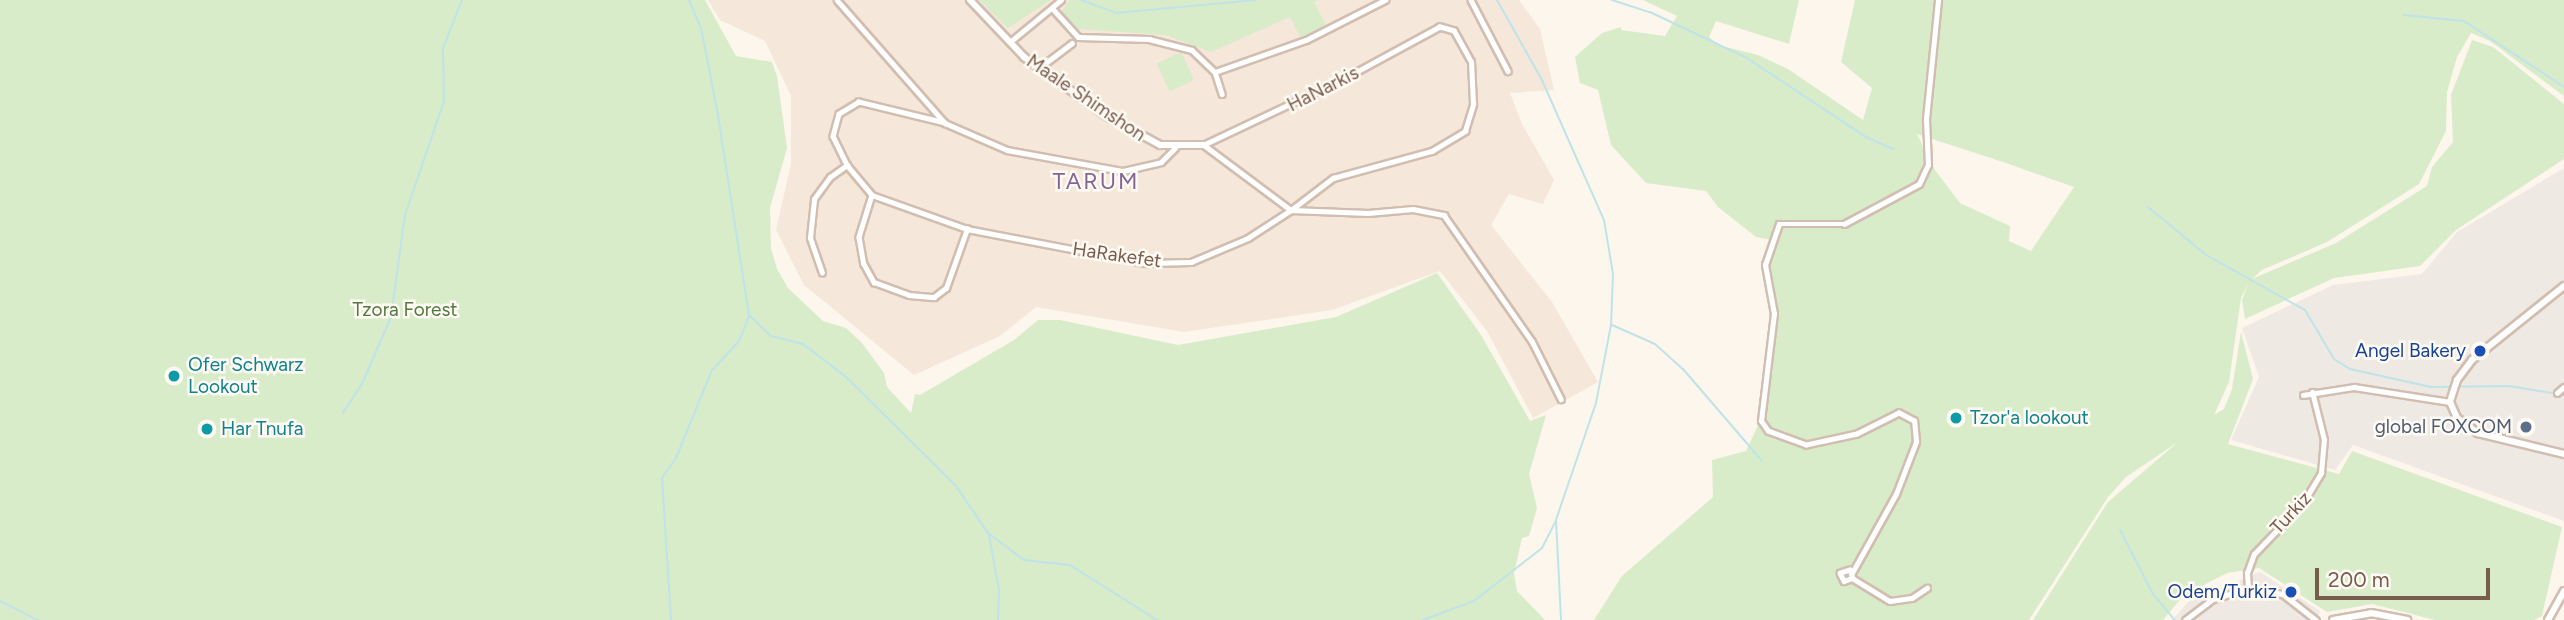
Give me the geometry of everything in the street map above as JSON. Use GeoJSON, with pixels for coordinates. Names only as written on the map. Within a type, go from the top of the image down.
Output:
{"type":"FeatureCollection","features":[{"type":"Feature","properties":{"kind":"street"},"geometry":{"type":"LineString","coordinates":[[837,0],[945,123]]}},
{"type":"Feature","properties":{"kind":"street","name":"Maale Shimshon"},"geometry":{"type":"LineString","coordinates":[[970,0],[1009,43],[1038,68],[1142,138],[1175,148],[1204,145]]}},
{"type":"Feature","properties":{"kind":"street"},"geometry":{"type":"LineString","coordinates":[[1009,43],[1054,10],[1061,0]]}},
{"type":"Feature","properties":{"kind":"street"},"geometry":{"type":"LineString","coordinates":[[1215,72],[1306,40],[1385,0]]}},
{"type":"Feature","properties":{"kind":"street"},"geometry":{"type":"LineString","coordinates":[[1471,0],[1508,71]]}},
{"type":"Feature","properties":{"kind":"street"},"geometry":{"type":"LineString","coordinates":[[1927,588],[1912,598],[1890,601],[1852,575],[1896,494],[1916,442],[1913,421],[1899,413],[1857,433],[1806,444],[1768,431],[1761,421],[1774,314],[1765,265],[1779,225],[1844,224],[1919,184],[1928,165],[1926,119],[1938,0]]}},
{"type":"Feature","properties":{"kind":"street"},"geometry":{"type":"LineString","coordinates":[[1054,10],[1078,37],[1180,44],[1205,58],[1215,72],[1222,94]]}},
{"type":"Feature","properties":{"kind":"street","name":"HaNarkis"},"geometry":{"type":"LineString","coordinates":[[1204,145],[1336,83],[1440,27]]}},
{"type":"Feature","properties":{"kind":"street","name":"HaRakefet"},"geometry":{"type":"LineString","coordinates":[[872,195],[967,229],[1146,263],[1191,262],[1248,238],[1334,178],[1432,151],[1465,131],[1473,104],[1471,62],[1454,31],[1440,27]]}},
{"type":"Feature","properties":{"kind":"street"},"geometry":{"type":"LineString","coordinates":[[1038,68],[1072,43]]}},
{"type":"Feature","properties":{"kind":"street"},"geometry":{"type":"LineString","coordinates":[[967,229],[946,288],[934,297],[909,295],[874,282],[864,264],[859,237],[872,195],[847,164],[833,136],[833,123],[850,104],[945,123],[1007,150],[1123,171],[1161,162],[1175,148]]}},
{"type":"Feature","properties":{"kind":"street"},"geometry":{"type":"LineString","coordinates":[[1204,145],[1291,210],[1368,213],[1413,209],[1444,215],[1532,341],[1561,399]]}},
{"type":"Feature","properties":{"kind":"street"},"geometry":{"type":"LineString","coordinates":[[822,273],[810,238],[814,199],[830,177],[847,164]]}},
{"type":"Feature","properties":{"kind":"street"},"geometry":{"type":"LineString","coordinates":[[2564,286],[2472,360],[2457,380],[2450,402],[2457,418],[2478,433],[2564,454]]}},
{"type":"Feature","properties":{"kind":"street"},"geometry":{"type":"LineString","coordinates":[[2303,395],[2354,387],[2450,402]]}},
{"type":"Feature","properties":{"kind":"street"},"geometry":{"type":"LineString","coordinates":[[2557,393],[2564,387]]}},
{"type":"Feature","properties":{"kind":"street","name":"Turkiz"},"geometry":{"type":"LineString","coordinates":[[2248,588],[2248,568],[2253,554],[2311,493],[2321,473],[2324,440],[2312,392]]}},
{"type":"Feature","properties":{"kind":"street"},"geometry":{"type":"LineString","coordinates":[[2185,620],[2213,598],[2248,588],[2283,594],[2316,620]]}},
{"type":"Feature","properties":{"kind":"street"},"geometry":{"type":"LineString","coordinates":[[2548,620],[2564,590]]}},
{"type":"Feature","properties":{"kind":"street"},"geometry":{"type":"LineString","coordinates":[[2333,620],[2363,613],[2407,620]]}},
{"type":"Feature","properties":{"kind":"shaded area","name":"TARUM"},"geometry":{"type":"Polygon","coordinates":[[[708,0],[1519,0],[1540,29],[1554,90],[1510,93],[1522,124],[1554,180],[1543,204],[1509,194],[1491,225],[1552,302],[1598,382],[1533,418],[1487,331],[1440,271],[1332,310],[1184,332],[1036,307],[1000,336],[914,375],[804,285],[776,230],[791,164],[791,96],[765,41],[720,20],[708,0]]]}},
{"type":"Feature","properties":{"kind":"shaded area"},"geometry":{"type":"Polygon","coordinates":[[[2564,168],[2564,521],[2353,445],[2335,470],[2231,440],[2259,377],[2242,328],[2333,285],[2422,274],[2457,232],[2564,168]]]}},
{"type":"Feature","properties":{"kind":"shaded area"},"geometry":{"type":"Polygon","coordinates":[[[2260,572],[2320,611],[2316,620],[2172,620],[2190,600],[2260,572]]]}},
{"type":"Feature","properties":{"kind":"green space","name":"Tzora Forest"},"geometry":{"type":"Polygon","coordinates":[[[0,0],[705,0],[736,56],[772,62],[777,76],[787,148],[770,208],[771,248],[777,269],[788,288],[823,321],[846,328],[862,343],[884,373],[887,387],[911,413],[915,394],[920,395],[1014,340],[1038,320],[1060,320],[1178,345],[1336,317],[1437,273],[1481,335],[1530,421],[1546,415],[1529,474],[1537,508],[1529,536],[1522,538],[1514,573],[1517,591],[1545,620],[0,620],[0,0]]]}},
{"type":"Feature","properties":{"kind":"green space"},"geometry":{"type":"Polygon","coordinates":[[[979,0],[1051,0],[1008,28],[979,0]]]}},
{"type":"Feature","properties":{"kind":"green space"},"geometry":{"type":"Polygon","coordinates":[[[1069,0],[1318,0],[1314,2],[1326,25],[1300,37],[1290,17],[1211,52],[1165,35],[1078,29],[1061,13],[1069,0]]]}},
{"type":"Feature","properties":{"kind":"green space"},"geometry":{"type":"Polygon","coordinates":[[[1643,0],[1799,0],[1789,44],[1716,21],[1709,37],[1718,45],[1758,55],[1788,69],[1863,120],[1872,88],[1841,62],[1855,0],[2564,0],[2564,96],[2490,41],[2471,33],[2457,57],[2447,92],[2446,131],[2419,184],[2327,242],[2262,270],[2252,279],[2336,243],[2427,186],[2432,167],[2453,142],[2451,95],[2472,40],[2493,47],[2564,104],[2564,159],[2456,230],[2420,266],[2334,278],[2245,319],[2242,300],[2248,284],[2241,298],[2229,382],[2214,415],[2224,409],[2232,389],[2241,332],[2253,379],[2228,444],[2339,474],[2352,451],[2562,527],[2542,616],[2534,620],[2435,620],[2372,604],[2327,612],[2259,568],[2227,573],[2184,595],[2163,620],[2033,620],[2108,502],[2178,442],[2126,477],[2108,497],[2029,620],[1594,620],[1622,576],[1713,497],[1712,460],[1746,451],[1762,417],[1773,370],[1768,269],[1771,240],[1756,237],[1718,207],[1706,191],[1646,183],[1611,145],[1598,90],[1580,83],[1575,57],[1602,33],[1621,27],[1621,30],[1665,36],[1677,16],[1643,0]],[[1917,134],[1935,170],[1960,203],[2010,226],[2009,241],[2031,251],[2074,187],[1917,134]]]}},
{"type":"Feature","properties":{"kind":"green space"},"geometry":{"type":"Polygon","coordinates":[[[1181,52],[1194,80],[1170,92],[1157,63],[1181,52]]]}},
{"type":"Feature","properties":{"kind":"waterway"},"geometry":{"type":"LineString","coordinates":[[343,413],[362,384],[391,317],[405,215],[444,101],[443,48],[462,0]]}},
{"type":"Feature","properties":{"kind":"waterway"},"geometry":{"type":"LineString","coordinates":[[689,0],[701,28],[718,115],[749,315],[771,336],[803,344],[845,376],[956,486],[988,533],[1024,560],[1070,565],[1157,620]]}},
{"type":"Feature","properties":{"kind":"waterway"},"geometry":{"type":"LineString","coordinates":[[1081,0],[1116,13],[1255,0]]}},
{"type":"Feature","properties":{"kind":"waterway"},"geometry":{"type":"LineString","coordinates":[[1497,0],[1541,78],[1604,220],[1613,274],[1611,325],[1596,403],[1556,520],[1561,620]]}},
{"type":"Feature","properties":{"kind":"waterway"},"geometry":{"type":"LineString","coordinates":[[1612,0],[1650,12],[1747,58],[1866,137],[1893,149]]}},
{"type":"Feature","properties":{"kind":"waterway"},"geometry":{"type":"LineString","coordinates":[[2404,15],[2464,21],[2564,87]]}},
{"type":"Feature","properties":{"kind":"waterway"},"geometry":{"type":"LineString","coordinates":[[2148,207],[2206,255],[2305,310],[2334,359],[2350,369],[2431,387],[2509,386],[2564,395]]}},
{"type":"Feature","properties":{"kind":"waterway"},"geometry":{"type":"LineString","coordinates":[[671,620],[662,478],[676,458],[712,370],[739,341],[749,316]]}},
{"type":"Feature","properties":{"kind":"waterway"},"geometry":{"type":"LineString","coordinates":[[1612,325],[1655,344],[1683,369],[1762,461]]}},
{"type":"Feature","properties":{"kind":"waterway"},"geometry":{"type":"LineString","coordinates":[[1423,620],[1474,601],[1542,548],[1555,522]]}},
{"type":"Feature","properties":{"kind":"waterway"},"geometry":{"type":"LineString","coordinates":[[2120,530],[2153,594],[2175,620]]}},
{"type":"Feature","properties":{"kind":"waterway"},"geometry":{"type":"LineString","coordinates":[[989,535],[999,590],[998,620]]}},
{"type":"Feature","properties":{"kind":"waterway"},"geometry":{"type":"LineString","coordinates":[[0,601],[38,620]]}},
{"type":"Feature","properties":{"kind":"place","name":"Angel Bakery"},"geometry":{"type":"Point","coordinates":[2480,351]}},
{"type":"Feature","properties":{"kind":"place","name":"Ofer Schwarz Lookout"},"geometry":{"type":"Point","coordinates":[174,376]}},
{"type":"Feature","properties":{"kind":"place","name":"Tzor'a lookout"},"geometry":{"type":"Point","coordinates":[1956,418]}},
{"type":"Feature","properties":{"kind":"place","name":"global FOXCOM"},"geometry":{"type":"Point","coordinates":[2526,427]}},
{"type":"Feature","properties":{"kind":"place","name":"Har Tnufa"},"geometry":{"type":"Point","coordinates":[207,429]}},
{"type":"Feature","properties":{"kind":"place","name":"Odem/Turkiz"},"geometry":{"type":"Point","coordinates":[2291,592]}},
{"type":"Feature","properties":{"kind":"district","name":"TARUM"},"geometry":{"type":"Point","coordinates":[1096,181]}}]}
